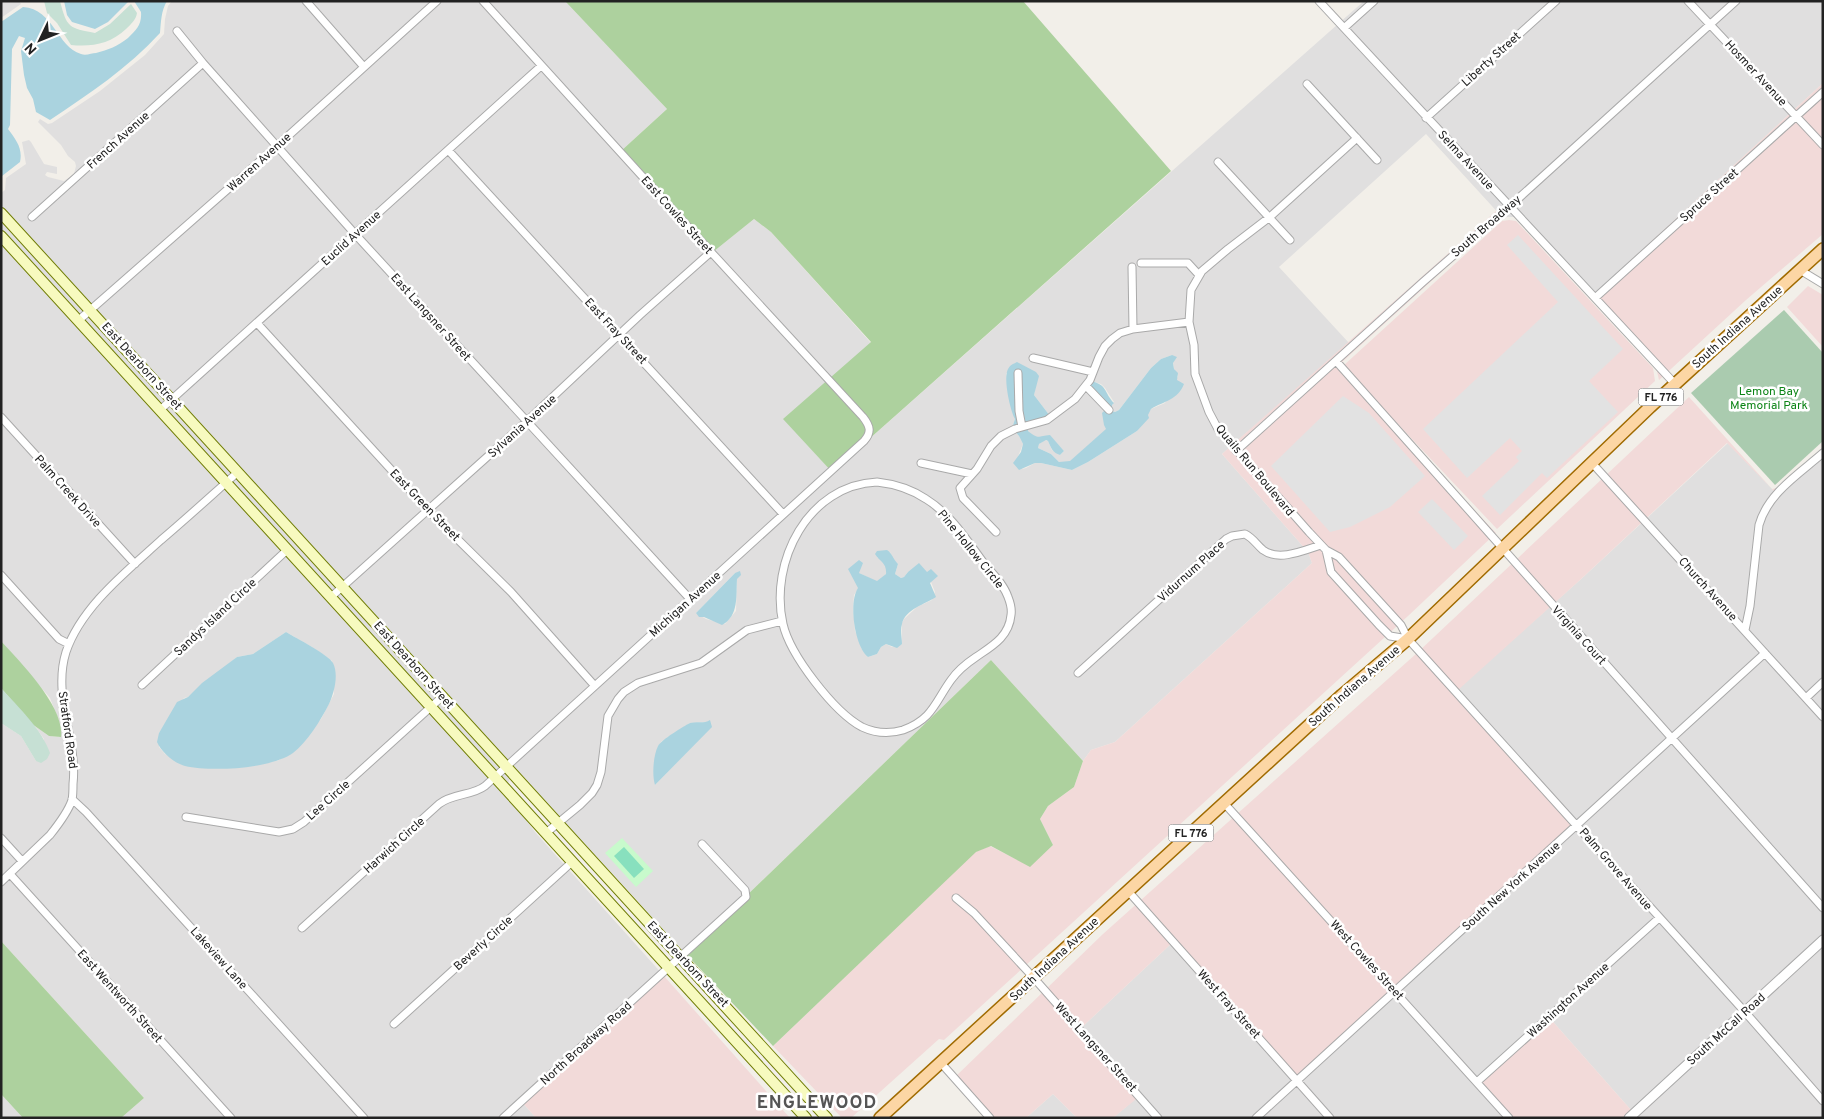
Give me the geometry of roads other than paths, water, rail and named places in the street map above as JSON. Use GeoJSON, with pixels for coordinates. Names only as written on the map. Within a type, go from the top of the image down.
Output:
{"type":"FeatureCollection","features":[{"type":"Feature","properties":{"kind":"main road","name":"East Dearborn Street"},"geometry":{"type":"LineString","coordinates":[[1,213],[827,1118]]}},
{"type":"Feature","properties":{"kind":"main road","name":"East Dearborn Street"},"geometry":{"type":"LineString","coordinates":[[1,236],[806,1118]]}},
{"type":"Feature","properties":{"kind":"main road","name":"South Indiana Avenue"},"geometry":{"type":"LineString","coordinates":[[880,1118],[1342,695],[1408,639],[1675,384],[1823,249]]}},
{"type":"Feature","properties":{"kind":"street"},"geometry":{"type":"LineString","coordinates":[[306,1],[364,67]]}},
{"type":"Feature","properties":{"kind":"street","name":"Warren Avenue"},"geometry":{"type":"LineString","coordinates":[[79,320],[277,146],[437,1]]}},
{"type":"Feature","properties":{"kind":"street","name":"East Cowles Street"},"geometry":{"type":"LineString","coordinates":[[483,1],[863,416],[870,428]]}},
{"type":"Feature","properties":{"kind":"street","name":"Selma Avenue"},"geometry":{"type":"LineString","coordinates":[[1318,1],[1675,384]]}},
{"type":"Feature","properties":{"kind":"street"},"geometry":{"type":"LineString","coordinates":[[1344,28],[1374,1]]}},
{"type":"Feature","properties":{"kind":"street","name":"Liberty Street"},"geometry":{"type":"LineString","coordinates":[[1426,118],[1556,1]]}},
{"type":"Feature","properties":{"kind":"street","name":"Hosmer Avenue"},"geometry":{"type":"LineString","coordinates":[[1688,1],[1823,145]]}},
{"type":"Feature","properties":{"kind":"street","name":"South Broadway"},"geometry":{"type":"LineString","coordinates":[[1236,451],[1736,1]]}},
{"type":"Feature","properties":{"kind":"street","name":"East Langsner Street"},"geometry":{"type":"LineString","coordinates":[[177,31],[203,63],[355,234],[690,599]]}},
{"type":"Feature","properties":{"kind":"street","name":"French Avenue"},"geometry":{"type":"LineString","coordinates":[[32,217],[203,63]]}},
{"type":"Feature","properties":{"kind":"street","name":"Euclid Avenue"},"geometry":{"type":"LineString","coordinates":[[160,410],[541,66]]}},
{"type":"Feature","properties":{"kind":"street"},"geometry":{"type":"LineString","coordinates":[[1307,84],[1377,160]]}},
{"type":"Feature","properties":{"kind":"street","name":"Spruce Street"},"geometry":{"type":"LineString","coordinates":[[1595,298],[1823,92]]}},
{"type":"Feature","properties":{"kind":"street","name":"Quails Run Boulevard"},"geometry":{"type":"LineString","coordinates":[[1357,138],[1269,217],[1228,248],[1199,275],[1192,290],[1189,322],[1194,344],[1194,364],[1198,383],[1218,429],[1324,548],[1339,557],[1401,624],[1408,639]]}},
{"type":"Feature","properties":{"kind":"street","name":"East Fray Street"},"geometry":{"type":"LineString","coordinates":[[448,150],[783,514]]}},
{"type":"Feature","properties":{"kind":"street"},"geometry":{"type":"LineString","coordinates":[[1218,162],[1290,240]]}},
{"type":"Feature","properties":{"kind":"street","name":"Sylvania Avenue"},"geometry":{"type":"LineString","coordinates":[[331,597],[526,422],[711,252]]}},
{"type":"Feature","properties":{"kind":"street"},"geometry":{"type":"LineString","coordinates":[[1141,263],[1188,263],[1199,275]]}},
{"type":"Feature","properties":{"kind":"street"},"geometry":{"type":"LineString","coordinates":[[1132,267],[1133,329]]}},
{"type":"Feature","properties":{"kind":"street"},"geometry":{"type":"LineString","coordinates":[[1800,270],[1823,284]]}},
{"type":"Feature","properties":{"kind":"street"},"geometry":{"type":"LineString","coordinates":[[996,532],[963,498],[960,488],[972,474],[994,441],[1009,432],[1036,424],[1054,416],[1076,399],[1086,386],[1105,346],[1120,333],[1133,329],[1189,322]]}},
{"type":"Feature","properties":{"kind":"street","name":"East Green Street"},"geometry":{"type":"LineString","coordinates":[[257,323],[428,510],[498,579],[594,685]]}},
{"type":"Feature","properties":{"kind":"street"},"geometry":{"type":"LineString","coordinates":[[1034,358],[1093,372]]}},
{"type":"Feature","properties":{"kind":"street","name":"Virginia Court"},"geometry":{"type":"LineString","coordinates":[[1336,361],[1823,908]]}},
{"type":"Feature","properties":{"kind":"street"},"geometry":{"type":"LineString","coordinates":[[1018,373],[1019,411],[1022,428]]}},
{"type":"Feature","properties":{"kind":"street"},"geometry":{"type":"LineString","coordinates":[[1086,386],[1109,410]]}},
{"type":"Feature","properties":{"kind":"street","name":"Palm Creek Drive"},"geometry":{"type":"LineString","coordinates":[[1,417],[135,564]]}},
{"type":"Feature","properties":{"kind":"street","name":"Michigan Avenue"},"geometry":{"type":"LineString","coordinates":[[494,776],[864,441],[868,436],[870,428]]}},
{"type":"Feature","properties":{"kind":"street"},"geometry":{"type":"LineString","coordinates":[[1745,630],[1750,606],[1759,525],[1762,515],[1774,496],[1823,453]]}},
{"type":"Feature","properties":{"kind":"street"},"geometry":{"type":"LineString","coordinates":[[921,463],[972,474]]}},
{"type":"Feature","properties":{"kind":"street","name":"Church Avenue"},"geometry":{"type":"LineString","coordinates":[[1592,463],[1823,717]]}},
{"type":"Feature","properties":{"kind":"street","name":"Stratford Road"},"geometry":{"type":"LineString","coordinates":[[1,882],[50,835],[72,799],[74,761],[63,705],[62,686],[66,654],[81,621],[135,564],[238,472]]}},
{"type":"Feature","properties":{"kind":"street","name":"Pine Hollow Circle"},"geometry":{"type":"LineString","coordinates":[[868,482],[891,484],[906,488],[943,511],[1004,589],[1011,606],[1010,622],[1001,639],[958,672],[926,717],[902,730],[885,733],[862,727],[841,710],[797,657],[787,637],[782,621],[780,596],[784,565],[788,551],[801,527],[817,508],[832,496],[868,482]]}},
{"type":"Feature","properties":{"kind":"street","name":"Vidurnum Place"},"geometry":{"type":"LineString","coordinates":[[1078,673],[1231,536],[1245,534],[1264,551],[1276,555],[1324,548]]}},
{"type":"Feature","properties":{"kind":"street","name":"Quails Run Boulevard"},"geometry":{"type":"LineString","coordinates":[[1324,548],[1331,572],[1379,625],[1390,636],[1408,639]]}},
{"type":"Feature","properties":{"kind":"street","name":"Sandys Island Circle"},"geometry":{"type":"LineString","coordinates":[[142,685],[287,550]]}},
{"type":"Feature","properties":{"kind":"street"},"geometry":{"type":"LineString","coordinates":[[1,575],[59,639],[69,644]]}},
{"type":"Feature","properties":{"kind":"street"},"geometry":{"type":"LineString","coordinates":[[546,833],[580,805],[597,785],[601,772],[606,720],[610,710],[624,692],[638,683],[701,663],[747,630],[782,621]]}},
{"type":"Feature","properties":{"kind":"street","name":"Palm Grove Avenue"},"geometry":{"type":"LineString","coordinates":[[1408,639],[1823,1101]]}},
{"type":"Feature","properties":{"kind":"street","name":"South New York Avenue"},"geometry":{"type":"LineString","coordinates":[[1256,1118],[1766,653]]}},
{"type":"Feature","properties":{"kind":"street"},"geometry":{"type":"LineString","coordinates":[[1806,698],[1823,682]]}},
{"type":"Feature","properties":{"kind":"street","name":"Lee Circle"},"geometry":{"type":"LineString","coordinates":[[186,817],[275,832],[293,829],[304,822],[443,696]]}},
{"type":"Feature","properties":{"kind":"street","name":"Harwich Circle"},"geometry":{"type":"LineString","coordinates":[[302,928],[439,804],[453,796],[481,788],[494,776]]}},
{"type":"Feature","properties":{"kind":"street","name":"Lakeview Lane"},"geometry":{"type":"LineString","coordinates":[[72,799],[86,812],[364,1118]]}},
{"type":"Feature","properties":{"kind":"street","name":"West Cowles Street"},"geometry":{"type":"LineString","coordinates":[[1224,803],[1510,1118]]}},
{"type":"Feature","properties":{"kind":"street"},"geometry":{"type":"LineString","coordinates":[[1,838],[22,861]]}},
{"type":"Feature","properties":{"kind":"street","name":"North Broadway Road"},"geometry":{"type":"LineString","coordinates":[[503,1118],[746,897],[745,890],[702,844]]}},
{"type":"Feature","properties":{"kind":"street","name":"Beverly Circle"},"geometry":{"type":"LineString","coordinates":[[394,1024],[572,862]]}},
{"type":"Feature","properties":{"kind":"street","name":"East Wentworth Street"},"geometry":{"type":"LineString","coordinates":[[10,874],[231,1118]]}},
{"type":"Feature","properties":{"kind":"street","name":"West Fray Street"},"geometry":{"type":"LineString","coordinates":[[1128,891],[1330,1118]]}},
{"type":"Feature","properties":{"kind":"street"},"geometry":{"type":"LineString","coordinates":[[956,898],[974,913],[1033,977]]}},
{"type":"Feature","properties":{"kind":"street","name":"Washington Avenue"},"geometry":{"type":"LineString","coordinates":[[1478,1081],[1659,918]]}},
{"type":"Feature","properties":{"kind":"street","name":"South McCall Road"},"geometry":{"type":"LineString","coordinates":[[1629,1118],[1823,940]]}},
{"type":"Feature","properties":{"kind":"street","name":"West Langsner Street"},"geometry":{"type":"LineString","coordinates":[[1033,977],[1158,1118]]}},
{"type":"Feature","properties":{"kind":"street"},"geometry":{"type":"LineString","coordinates":[[941,1063],[990,1118]]}},
{"type":"Feature","properties":{"kind":"water"},"geometry":{"type":"Polygon","coordinates":[[[64,1],[129,1],[108,22],[95,29],[72,22],[67,15],[64,1]]]}},
{"type":"Feature","properties":{"kind":"water"},"geometry":{"type":"Polygon","coordinates":[[[134,1],[167,1],[162,13],[160,33],[135,58],[94,90],[50,120],[36,112],[33,99],[27,88],[21,51],[25,38],[19,36],[12,49],[10,125],[8,129],[18,144],[21,157],[20,162],[2,176],[1,189],[1,22],[23,7],[33,9],[49,21],[66,44],[73,50],[83,55],[96,53],[117,45],[136,30],[141,20],[141,12],[134,1]]]}},
{"type":"Feature","properties":{"kind":"water"},"geometry":{"type":"Polygon","coordinates":[[[1172,355],[1177,357],[1173,363],[1174,369],[1178,373],[1177,380],[1184,384],[1178,394],[1151,409],[1148,415],[1149,418],[1137,431],[1072,470],[1035,463],[1019,470],[1013,463],[1021,452],[1023,444],[1012,428],[1015,419],[1009,402],[1006,379],[1010,366],[1017,362],[1036,372],[1039,376],[1034,395],[1050,416],[1028,426],[1028,431],[1041,437],[1050,435],[1064,451],[1060,455],[1056,453],[1046,440],[1039,444],[1038,448],[1051,454],[1059,462],[1070,461],[1106,429],[1102,413],[1107,408],[1087,389],[1091,381],[1103,387],[1114,403],[1112,411],[1115,412],[1119,410],[1151,368],[1161,359],[1172,355]]]}},
{"type":"Feature","properties":{"kind":"water"},"geometry":{"type":"Polygon","coordinates":[[[887,550],[898,564],[895,574],[901,578],[919,563],[927,572],[931,569],[938,576],[930,583],[936,597],[907,614],[901,629],[902,644],[897,648],[886,644],[881,647],[877,654],[868,657],[863,652],[856,635],[853,614],[855,595],[858,588],[848,569],[859,560],[863,563],[859,573],[877,581],[886,574],[886,570],[875,554],[877,551],[887,550]]]}},
{"type":"Feature","properties":{"kind":"water"},"geometry":{"type":"Polygon","coordinates":[[[740,571],[741,575],[737,579],[736,605],[727,621],[722,625],[704,617],[699,617],[696,613],[735,573],[740,571]]]}},
{"type":"Feature","properties":{"kind":"water"},"geometry":{"type":"Polygon","coordinates":[[[286,632],[319,651],[330,660],[336,673],[334,689],[329,704],[303,743],[293,753],[283,758],[270,763],[240,768],[210,769],[185,766],[177,763],[165,754],[157,742],[159,733],[177,702],[188,697],[202,683],[237,657],[253,654],[286,632]]]}},
{"type":"Feature","properties":{"kind":"water"},"geometry":{"type":"Polygon","coordinates":[[[710,720],[712,727],[655,785],[654,760],[660,743],[690,723],[710,720]]]}},
{"type":"Feature","properties":{"kind":"district","name":"ENGLEWOOD"},"geometry":{"type":"Point","coordinates":[817,1102]}},
{"type":"Feature","properties":{"kind":"park label","name":"Lemon Bay Memorial Park"},"geometry":{"type":"Point","coordinates":[1769,398]}}]}
